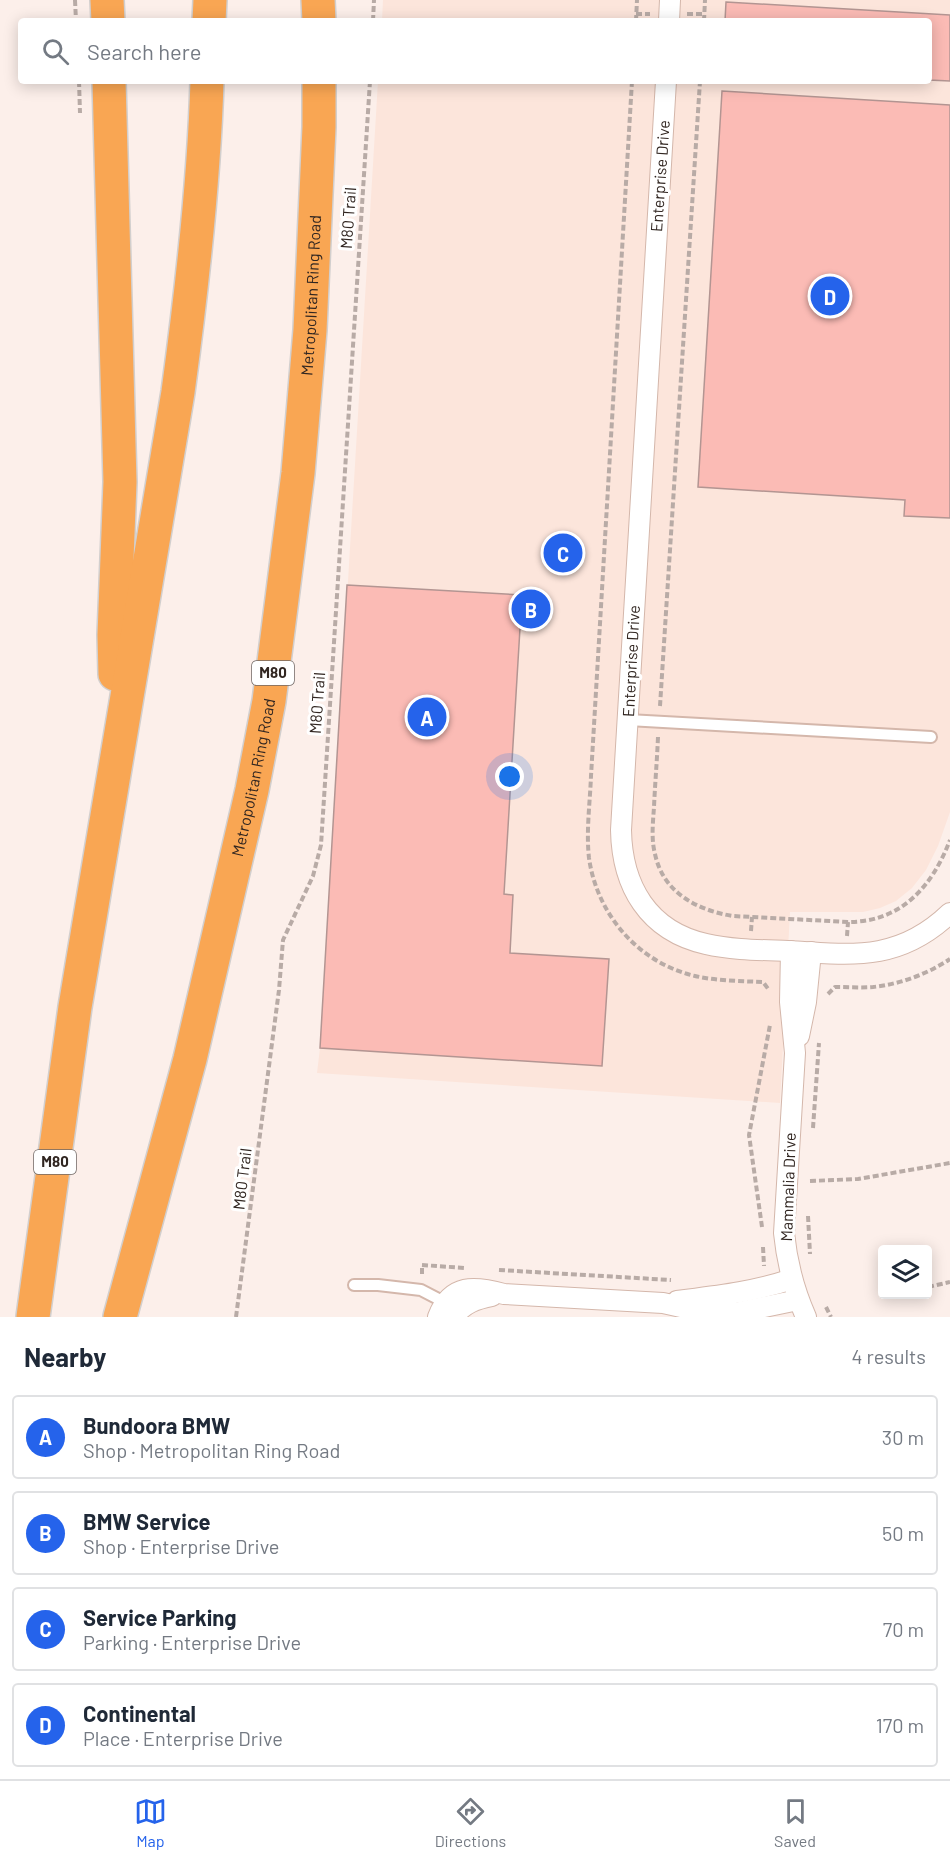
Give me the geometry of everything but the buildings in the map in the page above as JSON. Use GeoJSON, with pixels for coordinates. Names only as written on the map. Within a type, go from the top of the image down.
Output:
{"type":"FeatureCollection","features":[{"type":"Feature","properties":{"kind":"highway"},"geometry":{"type":"LineString","coordinates":[[107,0],[108,18]]}},
{"type":"Feature","properties":{"kind":"highway"},"geometry":{"type":"LineString","coordinates":[[209,18],[210,0]]}},
{"type":"Feature","properties":{"kind":"highway"},"geometry":{"type":"LineString","coordinates":[[318,0],[319,18]]}},
{"type":"Feature","properties":{"kind":"highway"},"geometry":{"type":"LineString","coordinates":[[337,0],[337,18]]}},
{"type":"Feature","properties":{"kind":"highway"},"geometry":{"type":"LineString","coordinates":[[109,84],[120,482],[114,635],[116,766]]}},
{"type":"Feature","properties":{"kind":"highway","name":"M80"},"geometry":{"type":"LineString","coordinates":[[33,1317],[75,1007],[189,315],[206,130],[207,84]]}},
{"type":"Feature","properties":{"kind":"highway","name":"Metropolitan Ring Road"},"geometry":{"type":"LineString","coordinates":[[120,1317],[193,1048],[252,790],[269,701],[290,545],[310,330],[319,84]]}},
{"type":"Feature","properties":{"kind":"highway"},"geometry":{"type":"LineString","coordinates":[[319,127],[326,84]]}},
{"type":"Feature","properties":{"kind":"street"},"geometry":{"type":"LineString","coordinates":[[669,18],[670,0]]}},
{"type":"Feature","properties":{"kind":"street","name":"Enterprise Drive"},"geometry":{"type":"LineString","coordinates":[[666,84],[621,830],[622,853],[632,886],[650,913],[663,925],[693,941],[723,947],[859,954],[889,950],[921,937],[950,913]]}},
{"type":"Feature","properties":{"kind":"street","name":"Mammalia Drive"},"geometry":{"type":"LineString","coordinates":[[791,951],[798,1002],[784,1222],[787,1258],[802,1309]]}},
{"type":"Feature","properties":{"kind":"street","name":"Mammalia Drive"},"geometry":{"type":"LineString","coordinates":[[798,1002],[811,952]]}},
{"type":"Feature","properties":{"kind":"street"},"geometry":{"type":"LineString","coordinates":[[663,1304],[737,1294],[770,1287],[792,1279]]}},
{"type":"Feature","properties":{"kind":"street"},"geometry":{"type":"LineString","coordinates":[[449,1312],[481,1298],[504,1293],[663,1304],[708,1313],[802,1309]]}},
{"type":"Feature","properties":{"kind":"lane"},"geometry":{"type":"LineString","coordinates":[[628,720],[931,737]]}},
{"type":"Feature","properties":{"kind":"lane"},"geometry":{"type":"LineString","coordinates":[[354,1285],[421,1290],[449,1312]]}},
{"type":"Feature","properties":{"kind":"path"},"geometry":{"type":"LineString","coordinates":[[75,0],[76,18]]}},
{"type":"Feature","properties":{"kind":"path"},"geometry":{"type":"LineString","coordinates":[[373,18],[374,0]]}},
{"type":"Feature","properties":{"kind":"path"},"geometry":{"type":"LineString","coordinates":[[636,18],[637,0]]}},
{"type":"Feature","properties":{"kind":"path"},"geometry":{"type":"LineString","coordinates":[[704,18],[705,0]]}},
{"type":"Feature","properties":{"kind":"path","name":"M80 Trail"},"geometry":{"type":"LineString","coordinates":[[236,1317],[279,990],[283,940],[313,876],[321,845],[357,251],[370,84]]}},
{"type":"Feature","properties":{"kind":"path"},"geometry":{"type":"LineString","coordinates":[[700,84],[659,722],[654,852],[667,883],[679,895],[697,907],[732,916],[848,922],[870,920],[890,914],[917,895],[939,864],[950,840]]}},
{"type":"Feature","properties":{"kind":"path"},"geometry":{"type":"LineString","coordinates":[[762,1229],[749,1135],[775,1000],[822,1003],[822,1000],[835,987],[872,987],[893,984],[936,968],[950,959]]}},
{"type":"Feature","properties":{"kind":"path"},"geometry":{"type":"LineString","coordinates":[[813,1139],[819,1036]]}},
{"type":"Feature","properties":{"kind":"path"},"geometry":{"type":"LineString","coordinates":[[810,1181],[858,1179],[950,1163]]}},
{"type":"Feature","properties":{"kind":"path"},"geometry":{"type":"LineString","coordinates":[[810,1190],[811,1171]]}},
{"type":"Feature","properties":{"kind":"path"},"geometry":{"type":"LineString","coordinates":[[808,1209],[810,1255]]}},
{"type":"Feature","properties":{"kind":"path"},"geometry":{"type":"LineString","coordinates":[[762,1239],[764,1269],[770,1287]]}},
{"type":"Feature","properties":{"kind":"path"},"geometry":{"type":"LineString","coordinates":[[422,1265],[473,1268]]}},
{"type":"Feature","properties":{"kind":"path"},"geometry":{"type":"LineString","coordinates":[[494,1270],[679,1281]]}},
{"type":"Feature","properties":{"kind":"path"},"geometry":{"type":"LineString","coordinates":[[932,1286],[950,1282]]}},
{"type":"Feature","properties":{"kind":"path"},"geometry":{"type":"LineString","coordinates":[[822,1298],[831,1317]]}},
{"type":"Feature","properties":{"kind":"shaded area"},"geometry":{"type":"Polygon","coordinates":[[[383,0],[950,0],[950,812],[938,846],[926,870],[912,888],[896,901],[863,912],[790,912],[780,1103],[317,1073],[378,84],[932,84],[932,18],[382,18],[383,0]]]}},
{"type":"Feature","properties":{"kind":"place","name":"Continental"},"geometry":{"type":"Point","coordinates":[830,296]}},
{"type":"Feature","properties":{"kind":"place","name":"Service Parking"},"geometry":{"type":"Point","coordinates":[563,553]}},
{"type":"Feature","properties":{"kind":"place","name":"BMW Service"},"geometry":{"type":"Point","coordinates":[531,609]}},
{"type":"Feature","properties":{"kind":"place","name":"Bundoora BMW"},"geometry":{"type":"Point","coordinates":[427,717]}}]}
